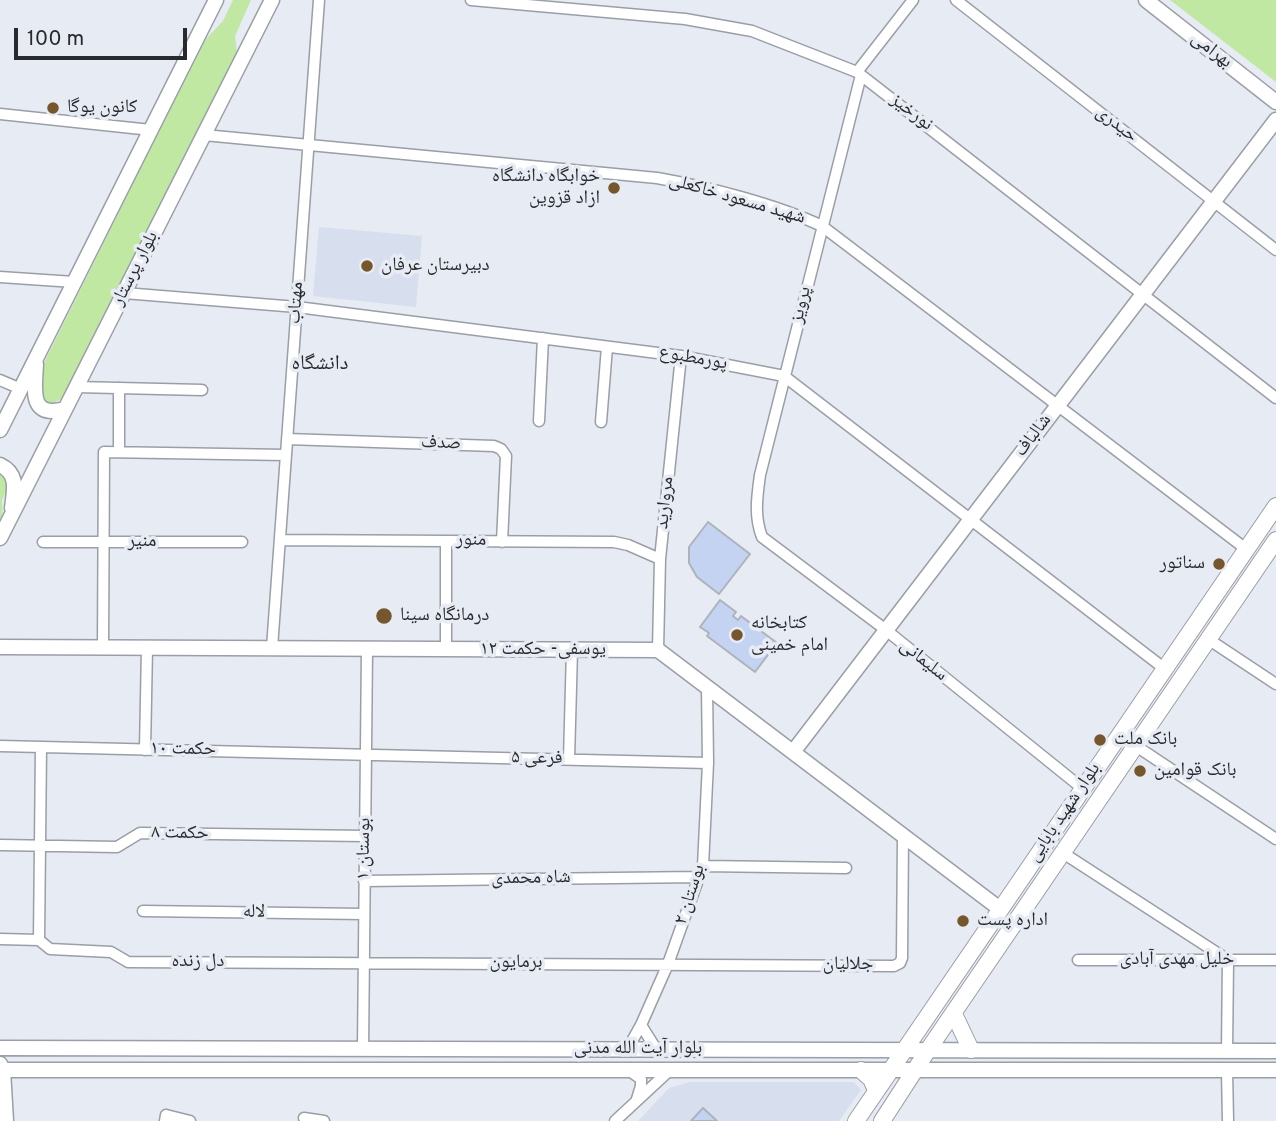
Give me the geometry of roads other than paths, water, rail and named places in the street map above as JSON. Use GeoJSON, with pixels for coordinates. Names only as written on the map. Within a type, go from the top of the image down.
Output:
{"type":"FeatureCollection","features":[{"type":"Feature","properties":{"kind":"main road","name":"بلوار شهید بابایی"},"geometry":{"type":"LineString","coordinates":[[856,1121],[1276,506]]}},
{"type":"Feature","properties":{"kind":"main road","name":"بلوار شهید بابایی"},"geometry":{"type":"LineString","coordinates":[[882,1121],[1276,540]]}},
{"type":"Feature","properties":{"kind":"main road"},"geometry":{"type":"LineString","coordinates":[[954,1014],[971,1050]]}},
{"type":"Feature","properties":{"kind":"main road"},"geometry":{"type":"LineString","coordinates":[[861,1070],[871,1079],[876,1090]]}},
{"type":"Feature","properties":{"kind":"street"},"geometry":{"type":"LineString","coordinates":[[0,430],[216,0]]}},
{"type":"Feature","properties":{"kind":"street","name":"بلوار پرستار"},"geometry":{"type":"LineString","coordinates":[[0,538],[272,0]]}},
{"type":"Feature","properties":{"kind":"street","name":"مهتاب"},"geometry":{"type":"LineString","coordinates":[[272,648],[319,0]]}},
{"type":"Feature","properties":{"kind":"street","name":"نورخیز"},"geometry":{"type":"LineString","coordinates":[[471,0],[685,19],[738,28],[859,73],[1276,398]]}},
{"type":"Feature","properties":{"kind":"street","name":"پرویز"},"geometry":{"type":"LineString","coordinates":[[762,537],[756,516],[758,485],[859,73],[913,0]]}},
{"type":"Feature","properties":{"kind":"street","name":"حیدری"},"geometry":{"type":"LineString","coordinates":[[956,0],[1276,250]]}},
{"type":"Feature","properties":{"kind":"street","name":"بهرامی"},"geometry":{"type":"LineString","coordinates":[[1146,0],[1276,102]]}},
{"type":"Feature","properties":{"kind":"street"},"geometry":{"type":"LineString","coordinates":[[0,114],[151,130]]}},
{"type":"Feature","properties":{"kind":"street","name":"شالباف"},"geometry":{"type":"LineString","coordinates":[[793,752],[1276,120]]}},
{"type":"Feature","properties":{"kind":"street","name":"شهید مسعود خاکعلی"},"geometry":{"type":"LineString","coordinates":[[204,135],[657,178],[681,182],[797,214],[822,226],[1246,549]]}},
{"type":"Feature","properties":{"kind":"street"},"geometry":{"type":"LineString","coordinates":[[0,277],[74,282]]}},
{"type":"Feature","properties":{"kind":"street","name":"پورمطبوع"},"geometry":{"type":"LineString","coordinates":[[124,293],[297,307],[681,356],[783,376],[1164,670]]}},
{"type":"Feature","properties":{"kind":"street"},"geometry":{"type":"LineString","coordinates":[[539,421],[543,338]]}},
{"type":"Feature","properties":{"kind":"street"},"geometry":{"type":"LineString","coordinates":[[601,422],[607,347]]}},
{"type":"Feature","properties":{"kind":"street","name":"مروارید"},"geometry":{"type":"LineString","coordinates":[[659,650],[660,559],[681,356]]}},
{"type":"Feature","properties":{"kind":"street"},"geometry":{"type":"LineString","coordinates":[[36,359],[36,402],[39,407],[49,411],[65,409]]}},
{"type":"Feature","properties":{"kind":"street"},"geometry":{"type":"LineString","coordinates":[[0,380],[21,389]]}},
{"type":"Feature","properties":{"kind":"street"},"geometry":{"type":"LineString","coordinates":[[76,387],[202,390]]}},
{"type":"Feature","properties":{"kind":"street"},"geometry":{"type":"LineString","coordinates":[[119,388],[119,451]]}},
{"type":"Feature","properties":{"kind":"street","name":"صدف"},"geometry":{"type":"LineString","coordinates":[[287,439],[494,446],[501,449],[506,456],[502,542]]}},
{"type":"Feature","properties":{"kind":"street"},"geometry":{"type":"LineString","coordinates":[[103,647],[104,452],[286,455]]}},
{"type":"Feature","properties":{"kind":"street"},"geometry":{"type":"LineString","coordinates":[[0,465],[9,470],[15,482],[11,516]]}},
{"type":"Feature","properties":{"kind":"street","name":"سلیمانی"},"geometry":{"type":"LineString","coordinates":[[762,537],[886,630],[1082,788]]}},
{"type":"Feature","properties":{"kind":"street","name":"منور"},"geometry":{"type":"LineString","coordinates":[[280,540],[614,542],[660,559]]}},
{"type":"Feature","properties":{"kind":"street"},"geometry":{"type":"LineString","coordinates":[[446,541],[446,649]]}},
{"type":"Feature","properties":{"kind":"street","name":"منیر"},"geometry":{"type":"LineString","coordinates":[[43,542],[242,542]]}},
{"type":"Feature","properties":{"kind":"street"},"geometry":{"type":"LineString","coordinates":[[1208,639],[1276,684]]}},
{"type":"Feature","properties":{"kind":"street","name":"یوسفی- حکمت ۱۲"},"geometry":{"type":"LineString","coordinates":[[0,647],[659,650]]}},
{"type":"Feature","properties":{"kind":"street"},"geometry":{"type":"LineString","coordinates":[[145,750],[146,648]]}},
{"type":"Feature","properties":{"kind":"street","name":"بوستان ۱"},"geometry":{"type":"LineString","coordinates":[[363,1049],[367,649]]}},
{"type":"Feature","properties":{"kind":"street"},"geometry":{"type":"LineString","coordinates":[[569,760],[572,650]]}},
{"type":"Feature","properties":{"kind":"street"},"geometry":{"type":"LineString","coordinates":[[659,650],[1000,909]]}},
{"type":"Feature","properties":{"kind":"street","name":"بوستان ۲"},"geometry":{"type":"LineString","coordinates":[[627,1049],[641,1025],[668,964],[701,872],[708,763],[707,687]]}},
{"type":"Feature","properties":{"kind":"street","name":"حکمت ۱۰"},"geometry":{"type":"LineString","coordinates":[[0,746],[366,755]]}},
{"type":"Feature","properties":{"kind":"street"},"geometry":{"type":"LineString","coordinates":[[1136,746],[1276,839]]}},
{"type":"Feature","properties":{"kind":"street"},"geometry":{"type":"LineString","coordinates":[[39,940],[41,747]]}},
{"type":"Feature","properties":{"kind":"street","name":"فرعی ۵"},"geometry":{"type":"LineString","coordinates":[[366,755],[708,763]]}},
{"type":"Feature","properties":{"kind":"street","name":"حکمت ۸"},"geometry":{"type":"LineString","coordinates":[[0,845],[117,848],[140,833],[365,836]]}},
{"type":"Feature","properties":{"kind":"street","name":"جلالیان"},"geometry":{"type":"LineString","coordinates":[[668,964],[894,966],[900,963],[903,836]]}},
{"type":"Feature","properties":{"kind":"street"},"geometry":{"type":"LineString","coordinates":[[1063,853],[1228,960],[1227,1051]]}},
{"type":"Feature","properties":{"kind":"street","name":"شاه محمدی"},"geometry":{"type":"LineString","coordinates":[[364,881],[846,868]]}},
{"type":"Feature","properties":{"kind":"street","name":"لاله"},"geometry":{"type":"LineString","coordinates":[[144,911],[364,914]]}},
{"type":"Feature","properties":{"kind":"street","name":"دل زنده"},"geometry":{"type":"LineString","coordinates":[[0,939],[39,940],[50,949],[111,953],[128,962],[363,962]]}},
{"type":"Feature","properties":{"kind":"street","name":"خلیل مهدی آبادی"},"geometry":{"type":"LineString","coordinates":[[1078,960],[1276,960]]}},
{"type":"Feature","properties":{"kind":"street","name":"برمایون"},"geometry":{"type":"LineString","coordinates":[[363,962],[668,964]]}},
{"type":"Feature","properties":{"kind":"street"},"geometry":{"type":"LineString","coordinates":[[641,1025],[656,1049]]}},
{"type":"Feature","properties":{"kind":"street","name":"بلوار آیت الله مدنی"},"geometry":{"type":"LineString","coordinates":[[0,1048],[1276,1051]]}},
{"type":"Feature","properties":{"kind":"street"},"geometry":{"type":"LineString","coordinates":[[489,1049],[489,1070]]}},
{"type":"Feature","properties":{"kind":"street"},"geometry":{"type":"LineString","coordinates":[[827,1070],[831,1057],[828,1050]]}},
{"type":"Feature","properties":{"kind":"street"},"geometry":{"type":"LineString","coordinates":[[1001,1050],[998,1064],[1001,1070]]}},
{"type":"Feature","properties":{"kind":"street"},"geometry":{"type":"LineString","coordinates":[[1,1068],[6,1121]]}},
{"type":"Feature","properties":{"kind":"street","name":"بلوار آیت الله مدنی"},"geometry":{"type":"LineString","coordinates":[[1,1068],[1276,1070]]}},
{"type":"Feature","properties":{"kind":"street"},"geometry":{"type":"LineString","coordinates":[[627,1070],[641,1079],[636,1102]]}},
{"type":"Feature","properties":{"kind":"street"},"geometry":{"type":"LineString","coordinates":[[615,1121],[670,1070]]}},
{"type":"Feature","properties":{"kind":"street"},"geometry":{"type":"LineString","coordinates":[[1227,1070],[1228,1121]]}},
{"type":"Feature","properties":{"kind":"street"},"geometry":{"type":"LineString","coordinates":[[165,1121],[166,1115],[190,1121]]}},
{"type":"Feature","properties":{"kind":"street"},"geometry":{"type":"LineString","coordinates":[[304,1118],[324,1121]]}},
{"type":"Feature","properties":{"kind":"place","name":"کانون یوگا"},"geometry":{"type":"Point","coordinates":[53,108]}},
{"type":"Feature","properties":{"kind":"place","name":"خوابگاه دانشگاه ازاد قزوین"},"geometry":{"type":"Point","coordinates":[614,188]}},
{"type":"Feature","properties":{"kind":"place","name":"دبیرستان عرفان"},"geometry":{"type":"Point","coordinates":[367,266]}},
{"type":"Feature","properties":{"kind":"place","name":"سناتور"},"geometry":{"type":"Point","coordinates":[1219,564]}},
{"type":"Feature","properties":{"kind":"place","name":"درمانگاه سینا"},"geometry":{"type":"Point","coordinates":[384,616]}},
{"type":"Feature","properties":{"kind":"place","name":"کتابخانه امام خمینی"},"geometry":{"type":"Point","coordinates":[737,635]}},
{"type":"Feature","properties":{"kind":"place","name":"بانک ملت"},"geometry":{"type":"Point","coordinates":[1100,740]}},
{"type":"Feature","properties":{"kind":"place","name":"بانک قوامین"},"geometry":{"type":"Point","coordinates":[1140,771]}},
{"type":"Feature","properties":{"kind":"place","name":"اداره پست"},"geometry":{"type":"Point","coordinates":[963,921]}},
{"type":"Feature","properties":{"kind":"district","name":"دانشگاه"},"geometry":{"type":"Point","coordinates":[320,365]}}]}
